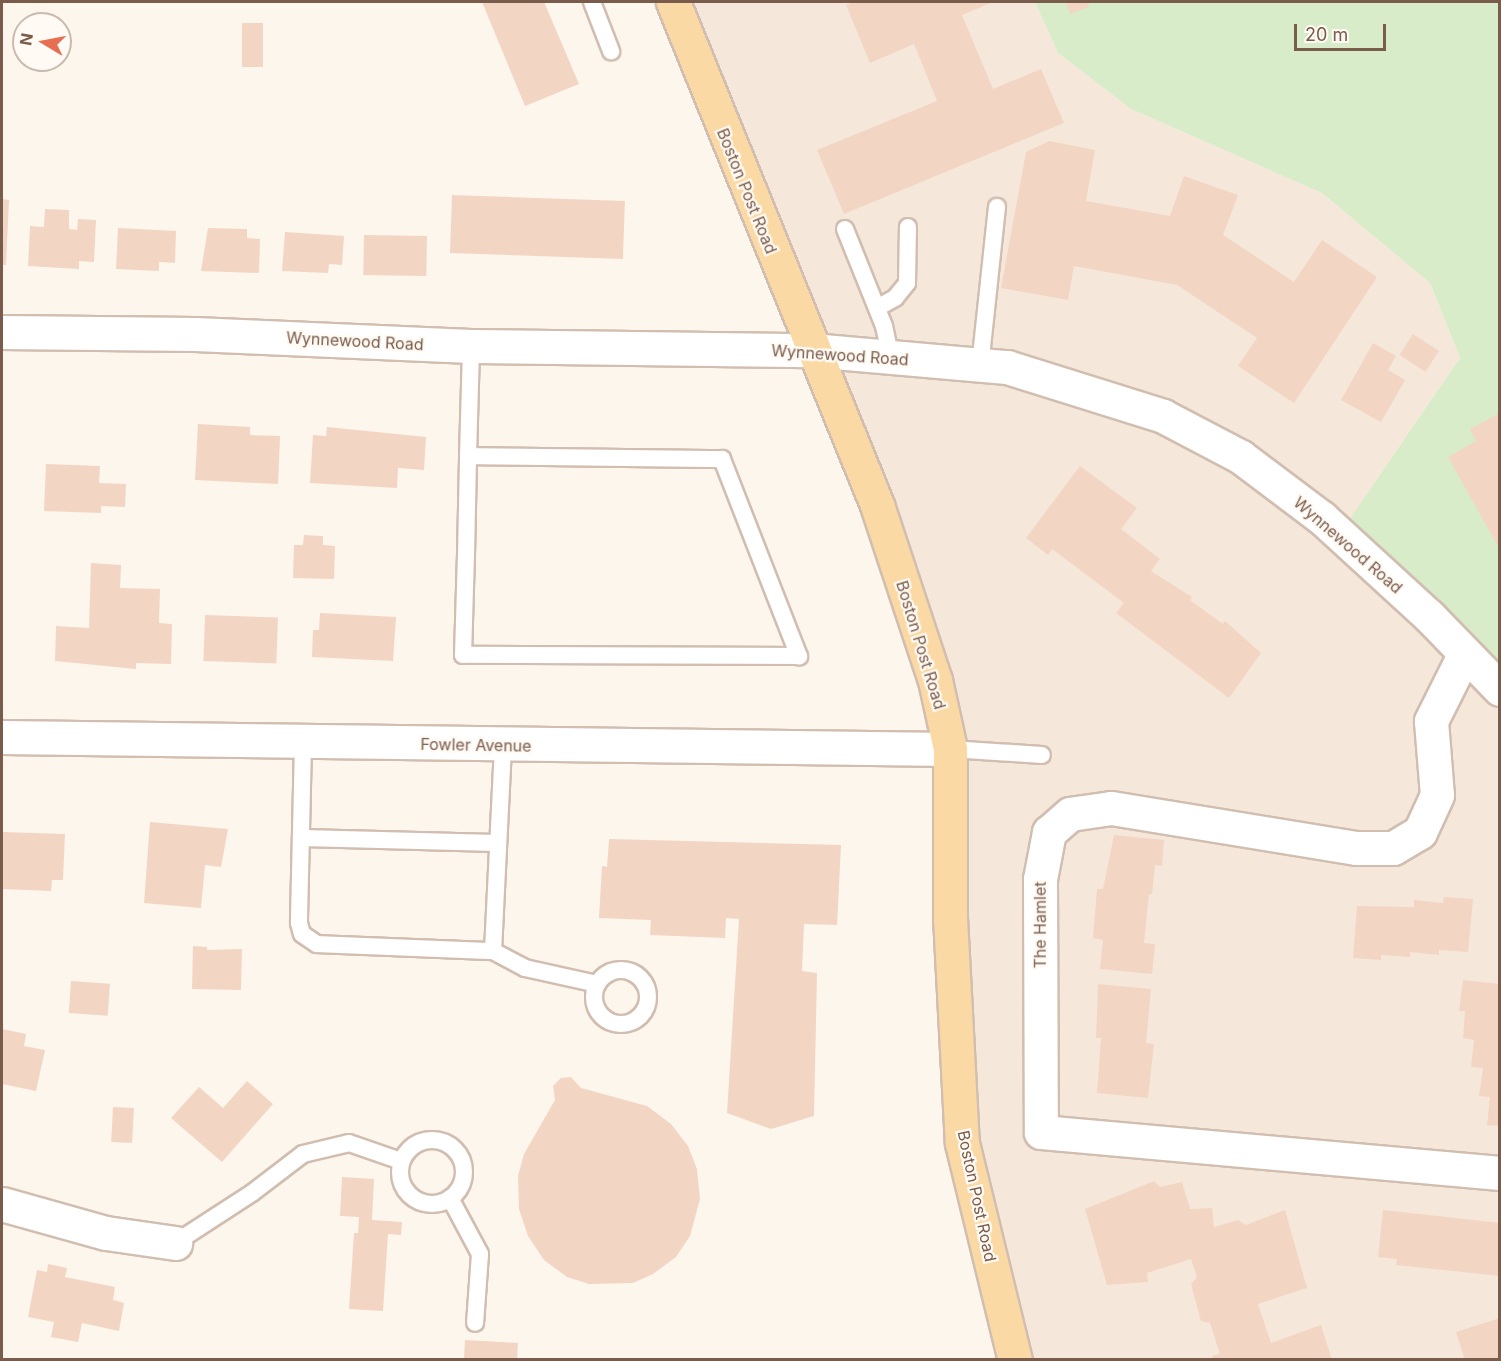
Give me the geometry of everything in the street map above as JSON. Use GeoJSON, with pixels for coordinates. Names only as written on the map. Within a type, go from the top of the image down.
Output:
{"type":"FeatureCollection","features":[{"type":"Feature","properties":{"kind":"main road","name":"Boston Post Road"},"geometry":{"type":"LineString","coordinates":[[673,2],[812,350],[877,505],[935,680],[950,749],[950,917],[962,1143],[1015,1359]]}},
{"type":"Feature","properties":{"kind":"street","name":"Wynnewood Road"},"geometry":{"type":"LineString","coordinates":[[2,332],[195,334],[471,346],[812,350],[891,359],[1007,367],[1163,416],[1241,457],[1322,518],[1500,689]]}},
{"type":"Feature","properties":{"kind":"street","name":"The Hamlet"},"geometry":{"type":"LineString","coordinates":[[1464,655],[1431,720],[1437,795],[1420,832],[1393,848],[1356,848],[1111,808],[1070,814],[1049,832],[1040,879],[1041,1132],[1500,1173]]}},
{"type":"Feature","properties":{"kind":"street","name":"Fowler Avenue"},"geometry":{"type":"LineString","coordinates":[[2,737],[303,743],[950,749]]}},
{"type":"Feature","properties":{"kind":"street"},"geometry":{"type":"LineString","coordinates":[[2,1204],[106,1233],[175,1243]]}},
{"type":"Feature","properties":{"kind":"lane"},"geometry":{"type":"LineString","coordinates":[[592,2],[611,51]]}},
{"type":"Feature","properties":{"kind":"lane"},"geometry":{"type":"LineString","coordinates":[[980,366],[997,207]]}},
{"type":"Feature","properties":{"kind":"lane"},"geometry":{"type":"LineString","coordinates":[[877,308],[895,298],[907,282],[908,226]]}},
{"type":"Feature","properties":{"kind":"lane"},"geometry":{"type":"LineString","coordinates":[[845,229],[877,308],[891,359]]}},
{"type":"Feature","properties":{"kind":"lane"},"geometry":{"type":"LineString","coordinates":[[468,456],[722,459],[799,656],[463,655],[468,456],[471,346]]}},
{"type":"Feature","properties":{"kind":"lane"},"geometry":{"type":"LineString","coordinates":[[303,743],[299,923],[302,934],[317,944],[493,951],[525,968],[597,984]]}},
{"type":"Feature","properties":{"kind":"lane"},"geometry":{"type":"LineString","coordinates":[[493,951],[503,745]]}},
{"type":"Feature","properties":{"kind":"lane"},"geometry":{"type":"LineString","coordinates":[[950,749],[1042,755]]}},
{"type":"Feature","properties":{"kind":"lane"},"geometry":{"type":"LineString","coordinates":[[301,838],[498,843]]}},
{"type":"Feature","properties":{"kind":"lane"},"geometry":{"type":"LineString","coordinates":[[437,1140],[448,1143],[456,1150],[464,1171],[458,1191],[450,1198],[431,1204],[412,1197],[401,1181],[401,1161],[416,1144],[437,1140]]}},
{"type":"Feature","properties":{"kind":"lane"},"geometry":{"type":"LineString","coordinates":[[175,1243],[252,1193],[303,1154],[349,1143],[401,1161]]}},
{"type":"Feature","properties":{"kind":"lane"},"geometry":{"type":"LineString","coordinates":[[450,1198],[480,1254],[476,1323]]}},
{"type":"Feature","properties":{"kind":"shaded area"},"geometry":{"type":"Polygon","coordinates":[[[677,2],[1035,2],[1058,53],[1131,109],[1322,193],[1430,283],[1460,358],[1342,530],[1499,680],[1499,1359],[1021,1359],[966,1142],[955,764],[677,2]]]}},
{"type":"Feature","properties":{"kind":"green space"},"geometry":{"type":"Polygon","coordinates":[[[1035,2],[1499,2],[1499,680],[1342,530],[1460,358],[1430,283],[1322,193],[1131,109],[1058,53],[1035,2]]]}},
{"type":"Feature","properties":{"kind":"building"},"geometry":{"type":"Polygon","coordinates":[[[482,2],[544,2],[579,84],[525,106],[482,2]]]}},
{"type":"Feature","properties":{"kind":"building"},"geometry":{"type":"Polygon","coordinates":[[[853,2],[993,2],[962,15],[993,89],[1041,69],[1064,123],[844,214],[817,150],[937,101],[914,44],[870,63],[846,5],[853,2]]]}},
{"type":"Feature","properties":{"kind":"building"},"geometry":{"type":"Polygon","coordinates":[[[1066,2],[1088,2],[1089,7],[1070,14],[1066,2]]]}},
{"type":"Feature","properties":{"kind":"building"},"geometry":{"type":"Polygon","coordinates":[[[242,23],[263,23],[263,67],[242,67],[242,23]]]}},
{"type":"Feature","properties":{"kind":"building"},"geometry":{"type":"Polygon","coordinates":[[[1049,141],[1095,150],[1086,201],[1170,216],[1184,176],[1238,195],[1223,235],[1294,282],[1322,240],[1377,277],[1294,403],[1238,366],[1257,338],[1177,285],[1074,266],[1068,300],[1001,288],[1026,152],[1049,141]]]}},
{"type":"Feature","properties":{"kind":"building"},"geometry":{"type":"Polygon","coordinates":[[[452,195],[625,201],[623,259],[450,253],[452,195]]]}},
{"type":"Feature","properties":{"kind":"building"},"geometry":{"type":"Polygon","coordinates":[[[2,199],[9,200],[6,265],[2,265],[2,199]]]}},
{"type":"Feature","properties":{"kind":"building"},"geometry":{"type":"Polygon","coordinates":[[[45,209],[69,210],[69,229],[77,230],[78,219],[96,220],[94,262],[79,261],[79,269],[28,266],[30,226],[44,227],[45,209]]]}},
{"type":"Feature","properties":{"kind":"building"},"geometry":{"type":"Polygon","coordinates":[[[118,228],[176,231],[175,263],[159,262],[159,271],[116,269],[118,228]]]}},
{"type":"Feature","properties":{"kind":"building"},"geometry":{"type":"Polygon","coordinates":[[[208,228],[247,229],[247,238],[260,239],[259,273],[201,271],[208,228]]]}},
{"type":"Feature","properties":{"kind":"building"},"geometry":{"type":"Polygon","coordinates":[[[285,232],[344,236],[342,265],[329,264],[328,273],[282,271],[285,232]]]}},
{"type":"Feature","properties":{"kind":"building"},"geometry":{"type":"Polygon","coordinates":[[[364,235],[427,236],[426,276],[363,275],[364,235]]]}},
{"type":"Feature","properties":{"kind":"building"},"geometry":{"type":"Polygon","coordinates":[[[1413,334],[1439,351],[1425,372],[1399,355],[1413,334]]]}},
{"type":"Feature","properties":{"kind":"building"},"geometry":{"type":"Polygon","coordinates":[[[1373,343],[1396,356],[1388,370],[1405,380],[1381,422],[1341,400],[1373,343]]]}},
{"type":"Feature","properties":{"kind":"building"},"geometry":{"type":"Polygon","coordinates":[[[1500,413],[1500,550],[1448,457],[1476,441],[1470,429],[1500,413]]]}},
{"type":"Feature","properties":{"kind":"building"},"geometry":{"type":"Polygon","coordinates":[[[198,424],[250,427],[250,435],[280,436],[278,484],[195,480],[198,424]]]}},
{"type":"Feature","properties":{"kind":"building"},"geometry":{"type":"Polygon","coordinates":[[[327,427],[426,437],[424,470],[398,468],[397,488],[310,483],[313,435],[326,436],[327,427]]]}},
{"type":"Feature","properties":{"kind":"building"},"geometry":{"type":"Polygon","coordinates":[[[46,464],[100,466],[99,483],[126,484],[125,507],[101,506],[101,513],[44,511],[46,464]]]}},
{"type":"Feature","properties":{"kind":"building"},"geometry":{"type":"Polygon","coordinates":[[[1080,466],[1137,508],[1121,529],[1160,559],[1151,571],[1192,597],[1190,600],[1223,624],[1225,621],[1261,653],[1229,698],[1116,613],[1124,603],[1052,549],[1048,555],[1026,538],[1080,466]]]}},
{"type":"Feature","properties":{"kind":"building"},"geometry":{"type":"Polygon","coordinates":[[[304,535],[323,536],[323,545],[335,546],[334,579],[293,578],[294,545],[303,545],[304,535]]]}},
{"type":"Feature","properties":{"kind":"building"},"geometry":{"type":"Polygon","coordinates":[[[91,563],[121,565],[120,588],[160,589],[159,623],[172,624],[171,664],[136,663],[136,669],[55,661],[56,626],[89,628],[91,563]]]}},
{"type":"Feature","properties":{"kind":"building"},"geometry":{"type":"Polygon","coordinates":[[[320,613],[396,617],[393,661],[312,657],[313,630],[319,630],[320,613]]]}},
{"type":"Feature","properties":{"kind":"building"},"geometry":{"type":"Polygon","coordinates":[[[205,615],[278,618],[276,664],[203,661],[205,615]]]}},
{"type":"Feature","properties":{"kind":"building"},"geometry":{"type":"Polygon","coordinates":[[[150,822],[228,829],[221,867],[205,865],[201,908],[144,903],[150,822]]]}},
{"type":"Feature","properties":{"kind":"building"},"geometry":{"type":"Polygon","coordinates":[[[2,832],[65,834],[63,880],[52,880],[51,891],[2,889],[2,832]]]}},
{"type":"Feature","properties":{"kind":"building"},"geometry":{"type":"Polygon","coordinates":[[[1114,835],[1164,840],[1162,866],[1155,865],[1152,894],[1149,894],[1144,943],[1155,944],[1152,974],[1100,969],[1103,940],[1093,938],[1097,889],[1103,889],[1114,835]]]}},
{"type":"Feature","properties":{"kind":"building"},"geometry":{"type":"Polygon","coordinates":[[[609,839],[841,845],[837,925],[804,924],[802,971],[817,973],[814,1116],[771,1129],[727,1113],[739,919],[726,918],[725,938],[650,935],[651,920],[599,918],[602,866],[607,867],[609,839]]]}},
{"type":"Feature","properties":{"kind":"building"},"geometry":{"type":"Polygon","coordinates":[[[1444,897],[1473,899],[1468,952],[1439,950],[1439,955],[1410,952],[1410,957],[1381,955],[1381,960],[1353,958],[1357,906],[1414,907],[1414,900],[1443,903],[1444,897]]]}},
{"type":"Feature","properties":{"kind":"building"},"geometry":{"type":"Polygon","coordinates":[[[193,946],[207,947],[207,950],[242,949],[241,990],[192,989],[193,946]]]}},
{"type":"Feature","properties":{"kind":"building"},"geometry":{"type":"Polygon","coordinates":[[[1463,980],[1500,984],[1500,1126],[1487,1125],[1490,1097],[1479,1096],[1483,1068],[1471,1067],[1474,1040],[1463,1038],[1465,1011],[1459,1011],[1463,980]]]}},
{"type":"Feature","properties":{"kind":"building"},"geometry":{"type":"Polygon","coordinates":[[[71,981],[110,984],[108,1016],[69,1013],[71,981]]]}},
{"type":"Feature","properties":{"kind":"building"},"geometry":{"type":"Polygon","coordinates":[[[1098,984],[1151,989],[1146,1043],[1154,1044],[1148,1098],[1097,1093],[1101,1038],[1096,1038],[1098,984]]]}},
{"type":"Feature","properties":{"kind":"building"},"geometry":{"type":"Polygon","coordinates":[[[2,1029],[26,1034],[24,1046],[45,1050],[36,1091],[2,1084],[2,1029]]]}},
{"type":"Feature","properties":{"kind":"building"},"geometry":{"type":"Polygon","coordinates":[[[571,1077],[581,1088],[647,1106],[671,1124],[688,1146],[697,1169],[700,1199],[690,1236],[676,1257],[653,1274],[633,1283],[589,1284],[567,1277],[544,1260],[528,1236],[519,1209],[518,1176],[524,1154],[555,1100],[553,1086],[561,1078],[571,1077]]]}},
{"type":"Feature","properties":{"kind":"building"},"geometry":{"type":"Polygon","coordinates":[[[247,1081],[273,1104],[222,1162],[171,1118],[199,1087],[223,1108],[247,1081]]]}},
{"type":"Feature","properties":{"kind":"building"},"geometry":{"type":"Polygon","coordinates":[[[113,1107],[134,1108],[132,1143],[111,1142],[113,1107]]]}},
{"type":"Feature","properties":{"kind":"building"},"geometry":{"type":"Polygon","coordinates":[[[342,1177],[374,1179],[372,1220],[402,1222],[401,1235],[388,1234],[383,1311],[349,1309],[354,1233],[358,1233],[359,1217],[340,1216],[342,1177]]]}},
{"type":"Feature","properties":{"kind":"building"},"geometry":{"type":"Polygon","coordinates":[[[1154,1181],[1160,1187],[1182,1182],[1190,1209],[1212,1208],[1214,1227],[1238,1220],[1246,1225],[1285,1210],[1307,1288],[1258,1304],[1271,1343],[1321,1325],[1332,1360],[1213,1360],[1212,1356],[1220,1354],[1210,1323],[1201,1321],[1191,1284],[1197,1277],[1191,1259],[1147,1273],[1148,1282],[1107,1285],[1085,1209],[1154,1181]]]}},
{"type":"Feature","properties":{"kind":"building"},"geometry":{"type":"Polygon","coordinates":[[[1383,1210],[1500,1223],[1500,1276],[1396,1265],[1397,1259],[1378,1257],[1383,1210]]]}},
{"type":"Feature","properties":{"kind":"building"},"geometry":{"type":"Polygon","coordinates":[[[48,1264],[67,1268],[65,1277],[115,1287],[113,1300],[124,1303],[119,1331],[82,1323],[78,1342],[51,1337],[54,1322],[28,1317],[37,1270],[47,1272],[48,1264]]]}},
{"type":"Feature","properties":{"kind":"building"},"geometry":{"type":"Polygon","coordinates":[[[1500,1318],[1500,1360],[1465,1360],[1456,1332],[1500,1318]]]}},
{"type":"Feature","properties":{"kind":"building"},"geometry":{"type":"Polygon","coordinates":[[[465,1340],[518,1343],[517,1360],[464,1360],[465,1340]]]}}]}
